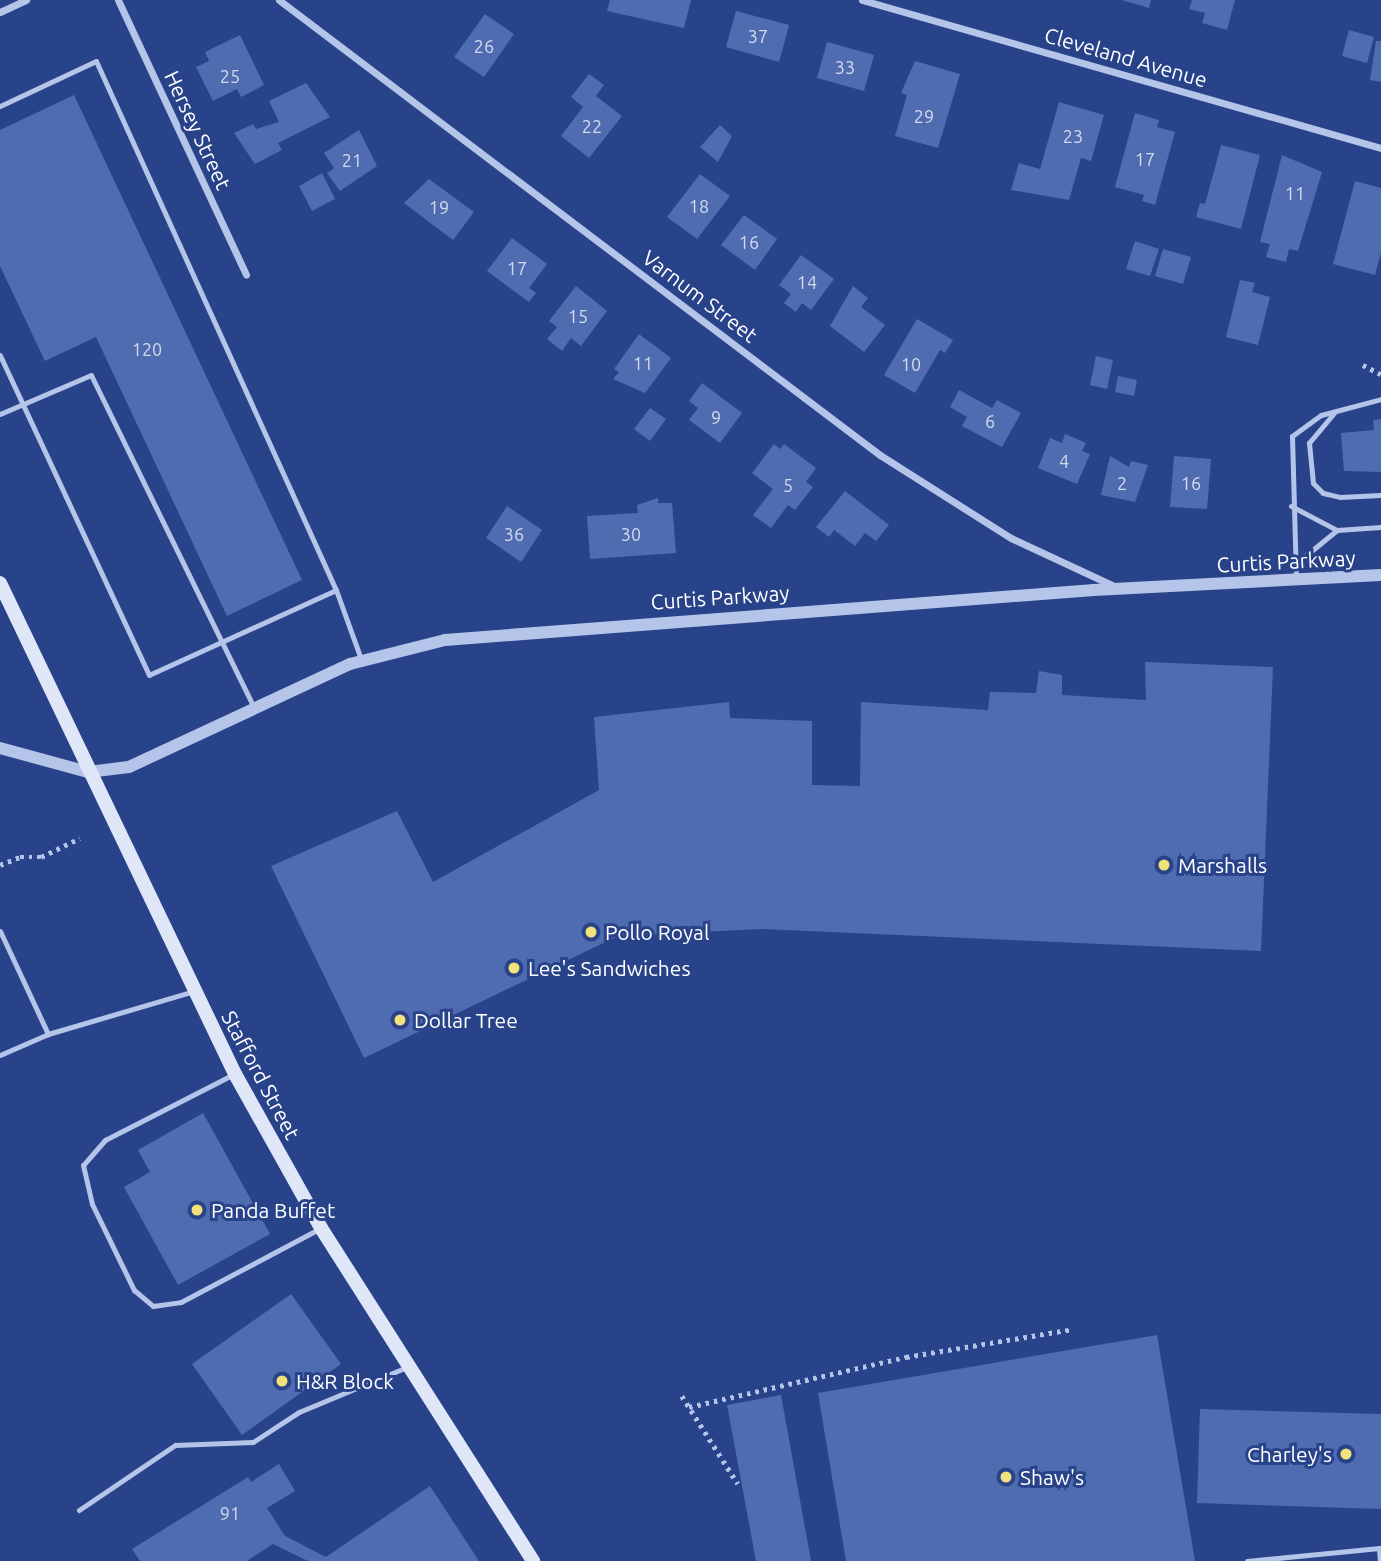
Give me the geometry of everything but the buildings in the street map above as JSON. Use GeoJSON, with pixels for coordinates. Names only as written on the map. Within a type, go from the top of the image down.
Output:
{"type":"FeatureCollection","features":[{"type":"Feature","properties":{"kind":"main road","name":"Stafford Street"},"geometry":{"type":"LineString","coordinates":[[0,583],[88,772],[235,1074],[321,1228],[533,1561]]}},
{"type":"Feature","properties":{"kind":"street"},"geometry":{"type":"LineString","coordinates":[[0,12],[26,0]]}},
{"type":"Feature","properties":{"kind":"street","name":"Hersey Street"},"geometry":{"type":"LineString","coordinates":[[118,0],[246,275]]}},
{"type":"Feature","properties":{"kind":"street","name":"Varnum Street"},"geometry":{"type":"LineString","coordinates":[[279,0],[880,455],[1011,538],[1119,588]]}},
{"type":"Feature","properties":{"kind":"street","name":"Cleveland Avenue"},"geometry":{"type":"LineString","coordinates":[[862,0],[1381,148]]}},
{"type":"Feature","properties":{"kind":"street","name":"Curtis Parkway"},"geometry":{"type":"LineString","coordinates":[[88,772],[129,768],[361,660],[445,640],[559,628],[1119,588],[1381,576]]}},
{"type":"Feature","properties":{"kind":"street"},"geometry":{"type":"LineString","coordinates":[[0,748],[88,772]]}},
{"type":"Feature","properties":{"kind":"lane"},"geometry":{"type":"LineString","coordinates":[[0,106],[96,61],[336,590],[361,660]]}},
{"type":"Feature","properties":{"kind":"lane"},"geometry":{"type":"LineString","coordinates":[[0,355],[149,675],[336,590]]}},
{"type":"Feature","properties":{"kind":"lane"},"geometry":{"type":"LineString","coordinates":[[0,414],[92,375],[254,708]]}},
{"type":"Feature","properties":{"kind":"lane"},"geometry":{"type":"LineString","coordinates":[[1296,579],[1292,436],[1336,411],[1381,399]]}},
{"type":"Feature","properties":{"kind":"lane"},"geometry":{"type":"LineString","coordinates":[[1336,411],[1309,443],[1313,483],[1322,493],[1340,497],[1381,495]]}},
{"type":"Feature","properties":{"kind":"lane"},"geometry":{"type":"LineString","coordinates":[[1292,506],[1337,530],[1381,527]]}},
{"type":"Feature","properties":{"kind":"lane"},"geometry":{"type":"LineString","coordinates":[[1294,565],[1337,530]]}},
{"type":"Feature","properties":{"kind":"lane"},"geometry":{"type":"LineString","coordinates":[[0,931],[48,1034]]}},
{"type":"Feature","properties":{"kind":"lane"},"geometry":{"type":"LineString","coordinates":[[0,1055],[48,1034],[194,991]]}},
{"type":"Feature","properties":{"kind":"lane"},"geometry":{"type":"LineString","coordinates":[[235,1074],[106,1140],[83,1165],[92,1204],[134,1290],[153,1306],[181,1302],[321,1228]]}},
{"type":"Feature","properties":{"kind":"lane"},"geometry":{"type":"LineString","coordinates":[[79,1510],[175,1446],[253,1442],[299,1412],[410,1366]]}},
{"type":"Feature","properties":{"kind":"lane"},"geometry":{"type":"LineString","coordinates":[[1247,1561],[1378,1548],[1380,1560]]}},
{"type":"Feature","properties":{"kind":"path"},"geometry":{"type":"LineString","coordinates":[[1363,365],[1381,374]]}},
{"type":"Feature","properties":{"kind":"path"},"geometry":{"type":"LineString","coordinates":[[0,865],[20,857],[41,857],[80,838]]}},
{"type":"Feature","properties":{"kind":"path"},"geometry":{"type":"LineString","coordinates":[[689,1407],[906,1357],[1073,1329]]}},
{"type":"Feature","properties":{"kind":"path"},"geometry":{"type":"LineString","coordinates":[[682,1396],[738,1484]]}},
{"type":"Feature","properties":{"kind":"place","name":"Marshalls"},"geometry":{"type":"Point","coordinates":[1164,865]}},
{"type":"Feature","properties":{"kind":"place","name":"Pollo Royal"},"geometry":{"type":"Point","coordinates":[591,932]}},
{"type":"Feature","properties":{"kind":"place","name":"Lee's Sandwiches"},"geometry":{"type":"Point","coordinates":[514,968]}},
{"type":"Feature","properties":{"kind":"place","name":"Dollar Tree"},"geometry":{"type":"Point","coordinates":[400,1020]}},
{"type":"Feature","properties":{"kind":"place","name":"Panda Buffet"},"geometry":{"type":"Point","coordinates":[197,1210]}},
{"type":"Feature","properties":{"kind":"place","name":"H&R Block"},"geometry":{"type":"Point","coordinates":[282,1381]}},
{"type":"Feature","properties":{"kind":"place","name":"Charley's"},"geometry":{"type":"Point","coordinates":[1346,1454]}},
{"type":"Feature","properties":{"kind":"place","name":"Shaw's"},"geometry":{"type":"Point","coordinates":[1006,1477]}}]}
